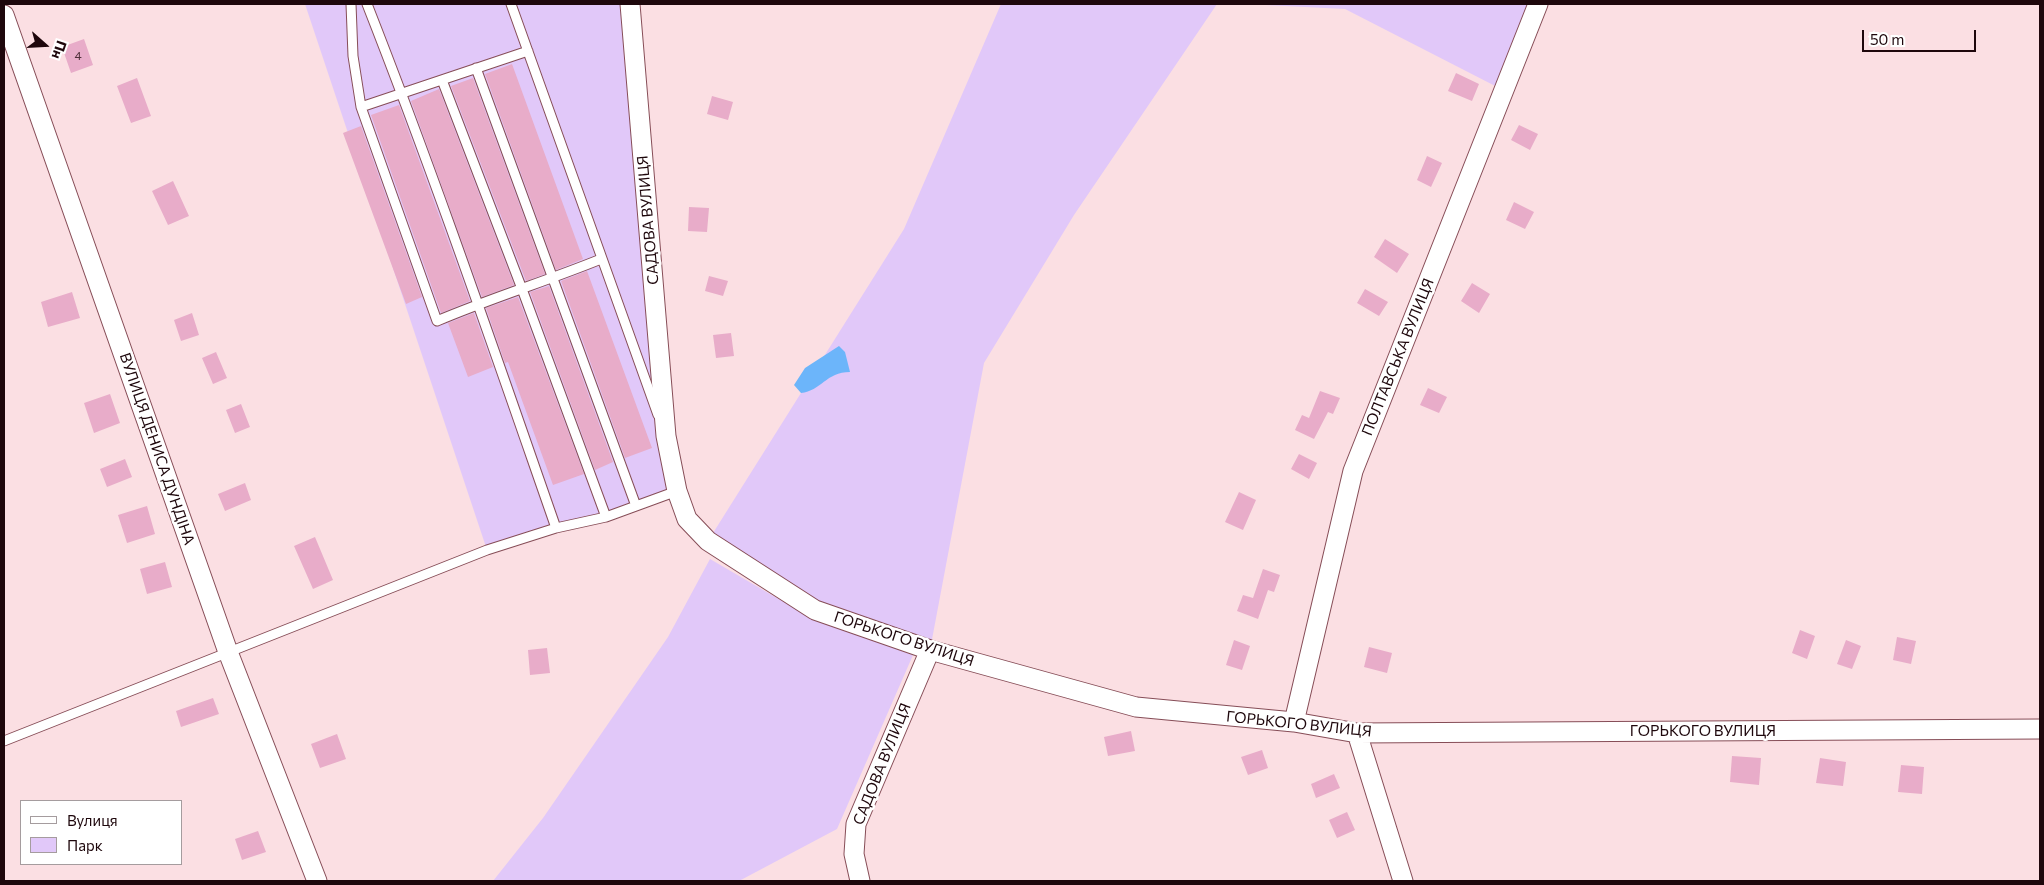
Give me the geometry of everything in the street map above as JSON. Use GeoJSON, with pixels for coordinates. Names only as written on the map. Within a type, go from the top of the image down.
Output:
{"type":"FeatureCollection","features":[{"type":"Feature","properties":{"kind":"street","name":"САДОВА ВУЛИЦЯ"},"geometry":{"type":"LineString","coordinates":[[630,4],[666,436]]}},
{"type":"Feature","properties":{"kind":"street","name":"ПОЛТАВСЬКА ВУЛИЦЯ"},"geometry":{"type":"LineString","coordinates":[[1294,722],[1354,471],[1538,4]]}},
{"type":"Feature","properties":{"kind":"street","name":"ВУЛИЦЯ ДЕНИСА ДУНДІНА"},"geometry":{"type":"LineString","coordinates":[[4,15],[228,652],[317,881]]}},
{"type":"Feature","properties":{"kind":"street","name":"ГОРЬКОГО ВУЛИЦЯ"},"geometry":{"type":"LineString","coordinates":[[666,436],[677,491],[688,519],[708,541],[815,610],[930,650],[1136,707],[1294,722],[1356,733],[2040,729]]}},
{"type":"Feature","properties":{"kind":"street","name":"САДОВА ВУЛИЦЯ"},"geometry":{"type":"LineString","coordinates":[[860,881],[854,854],[856,824],[930,650]]}},
{"type":"Feature","properties":{"kind":"street"},"geometry":{"type":"LineString","coordinates":[[1356,733],[1403,881]]}},
{"type":"Feature","properties":{"kind":"lane"},"geometry":{"type":"LineString","coordinates":[[350,4],[353,56],[361,107],[437,321],[479,304],[553,279],[601,259]]}},
{"type":"Feature","properties":{"kind":"lane"},"geometry":{"type":"LineString","coordinates":[[367,4],[402,93],[479,304],[556,528]]}},
{"type":"Feature","properties":{"kind":"lane"},"geometry":{"type":"LineString","coordinates":[[511,4],[666,436]]}},
{"type":"Feature","properties":{"kind":"lane"},"geometry":{"type":"LineString","coordinates":[[361,107],[528,51]]}},
{"type":"Feature","properties":{"kind":"lane"},"geometry":{"type":"LineString","coordinates":[[476,68],[636,506]]}},
{"type":"Feature","properties":{"kind":"lane"},"geometry":{"type":"LineString","coordinates":[[442,80],[606,517]]}},
{"type":"Feature","properties":{"kind":"lane"},"geometry":{"type":"LineString","coordinates":[[4,741],[487,550],[556,528],[606,517],[677,491]]}},
{"type":"Feature","properties":{"kind":"green space"},"geometry":{"type":"Polygon","coordinates":[[[305,4],[630,4],[677,491],[487,550],[305,4]]]}},
{"type":"Feature","properties":{"kind":"green space"},"geometry":{"type":"Polygon","coordinates":[[[1001,4],[1217,4],[1074,215],[984,363],[930,650],[815,610],[708,541],[904,229],[1001,4]]]}},
{"type":"Feature","properties":{"kind":"green space"},"geometry":{"type":"Polygon","coordinates":[[[1245,4],[1536,4],[1503,90],[1345,9],[1245,4]]]}},
{"type":"Feature","properties":{"kind":"green space"},"geometry":{"type":"Polygon","coordinates":[[[710,559],[813,619],[913,655],[837,829],[739,881],[493,881],[543,818],[668,637],[710,559]]]}},
{"type":"Feature","properties":{"kind":"water"},"geometry":{"type":"Polygon","coordinates":[[[839,346],[845,352],[850,372],[835,375],[814,389],[801,393],[794,385],[805,368],[839,346]]]}},
{"type":"Feature","properties":{"kind":"building"},"geometry":{"type":"Polygon","coordinates":[[[84,39],[93,65],[71,73],[62,47],[84,39]]]}},
{"type":"Feature","properties":{"kind":"building"},"geometry":{"type":"Polygon","coordinates":[[[512,64],[583,259],[556,270],[485,74],[512,64]]]}},
{"type":"Feature","properties":{"kind":"building"},"geometry":{"type":"Polygon","coordinates":[[[1456,73],[1479,84],[1472,101],[1448,91],[1456,73]]]}},
{"type":"Feature","properties":{"kind":"building"},"geometry":{"type":"Polygon","coordinates":[[[137,78],[151,116],[131,123],[117,86],[137,78]]]}},
{"type":"Feature","properties":{"kind":"building"},"geometry":{"type":"Polygon","coordinates":[[[473,78],[545,274],[526,281],[451,86],[473,78]]]}},
{"type":"Feature","properties":{"kind":"building"},"geometry":{"type":"Polygon","coordinates":[[[439,89],[514,285],[482,297],[411,101],[439,89]]]}},
{"type":"Feature","properties":{"kind":"building"},"geometry":{"type":"Polygon","coordinates":[[[712,96],[733,102],[728,120],[707,114],[712,96]]]}},
{"type":"Feature","properties":{"kind":"building"},"geometry":{"type":"Polygon","coordinates":[[[399,105],[470,301],[441,313],[371,115],[399,105]]]}},
{"type":"Feature","properties":{"kind":"building"},"geometry":{"type":"Polygon","coordinates":[[[1519,125],[1538,134],[1530,150],[1511,140],[1519,125]]]}},
{"type":"Feature","properties":{"kind":"building"},"geometry":{"type":"Polygon","coordinates":[[[361,126],[422,297],[406,304],[343,133],[361,126]]]}},
{"type":"Feature","properties":{"kind":"building"},"geometry":{"type":"Polygon","coordinates":[[[1427,156],[1442,163],[1431,187],[1417,180],[1427,156]]]}},
{"type":"Feature","properties":{"kind":"building"},"geometry":{"type":"Polygon","coordinates":[[[173,181],[189,216],[168,225],[152,191],[173,181]]]}},
{"type":"Feature","properties":{"kind":"building"},"geometry":{"type":"Polygon","coordinates":[[[1514,202],[1534,212],[1525,229],[1506,220],[1514,202]]]}},
{"type":"Feature","properties":{"kind":"building"},"geometry":{"type":"Polygon","coordinates":[[[689,207],[709,208],[707,232],[688,231],[689,207]]]}},
{"type":"Feature","properties":{"kind":"building"},"geometry":{"type":"Polygon","coordinates":[[[1385,239],[1409,254],[1397,273],[1374,257],[1385,239]]]}},
{"type":"Feature","properties":{"kind":"building"},"geometry":{"type":"Polygon","coordinates":[[[587,271],[652,448],[625,458],[561,281],[587,271]]]}},
{"type":"Feature","properties":{"kind":"building"},"geometry":{"type":"Polygon","coordinates":[[[709,276],[728,281],[723,296],[705,291],[709,276]]]}},
{"type":"Feature","properties":{"kind":"building"},"geometry":{"type":"Polygon","coordinates":[[[1472,283],[1490,294],[1479,313],[1461,301],[1472,283]]]}},
{"type":"Feature","properties":{"kind":"building"},"geometry":{"type":"Polygon","coordinates":[[[549,286],[613,462],[595,470],[530,292],[549,286]]]}},
{"type":"Feature","properties":{"kind":"building"},"geometry":{"type":"Polygon","coordinates":[[[1365,289],[1388,302],[1379,316],[1357,303],[1365,289]]]}},
{"type":"Feature","properties":{"kind":"building"},"geometry":{"type":"Polygon","coordinates":[[[72,292],[80,318],[48,327],[41,302],[72,292]]]}},
{"type":"Feature","properties":{"kind":"building"},"geometry":{"type":"Polygon","coordinates":[[[518,297],[584,474],[553,485],[508,362],[505,363],[486,308],[518,297]]]}},
{"type":"Feature","properties":{"kind":"building"},"geometry":{"type":"Polygon","coordinates":[[[192,313],[199,335],[181,341],[174,320],[192,313]]]}},
{"type":"Feature","properties":{"kind":"building"},"geometry":{"type":"Polygon","coordinates":[[[474,313],[493,367],[468,377],[448,323],[474,313]]]}},
{"type":"Feature","properties":{"kind":"building"},"geometry":{"type":"Polygon","coordinates":[[[731,333],[734,356],[716,358],[713,335],[731,333]]]}},
{"type":"Feature","properties":{"kind":"building"},"geometry":{"type":"Polygon","coordinates":[[[216,352],[227,378],[213,384],[202,358],[216,352]]]}},
{"type":"Feature","properties":{"kind":"building"},"geometry":{"type":"Polygon","coordinates":[[[1428,388],[1447,397],[1439,413],[1420,405],[1428,388]]]}},
{"type":"Feature","properties":{"kind":"building"},"geometry":{"type":"Polygon","coordinates":[[[1320,391],[1340,398],[1333,414],[1328,412],[1314,439],[1295,430],[1302,415],[1309,418],[1320,391]]]}},
{"type":"Feature","properties":{"kind":"building"},"geometry":{"type":"Polygon","coordinates":[[[110,394],[120,423],[94,433],[84,403],[110,394]]]}},
{"type":"Feature","properties":{"kind":"building"},"geometry":{"type":"Polygon","coordinates":[[[241,404],[250,427],[235,433],[226,410],[241,404]]]}},
{"type":"Feature","properties":{"kind":"building"},"geometry":{"type":"Polygon","coordinates":[[[1299,454],[1317,463],[1309,479],[1291,469],[1299,454]]]}},
{"type":"Feature","properties":{"kind":"building"},"geometry":{"type":"Polygon","coordinates":[[[125,459],[132,477],[107,487],[100,469],[125,459]]]}},
{"type":"Feature","properties":{"kind":"building"},"geometry":{"type":"Polygon","coordinates":[[[245,483],[251,500],[225,511],[218,494],[245,483]]]}},
{"type":"Feature","properties":{"kind":"building"},"geometry":{"type":"Polygon","coordinates":[[[1239,492],[1256,500],[1243,530],[1225,522],[1239,492]]]}},
{"type":"Feature","properties":{"kind":"building"},"geometry":{"type":"Polygon","coordinates":[[[147,506],[155,534],[127,543],[118,515],[147,506]]]}},
{"type":"Feature","properties":{"kind":"building"},"geometry":{"type":"Polygon","coordinates":[[[315,537],[333,580],[313,589],[294,546],[315,537]]]}},
{"type":"Feature","properties":{"kind":"building"},"geometry":{"type":"Polygon","coordinates":[[[165,562],[172,587],[147,594],[140,569],[165,562]]]}},
{"type":"Feature","properties":{"kind":"building"},"geometry":{"type":"Polygon","coordinates":[[[1263,569],[1280,575],[1274,592],[1268,590],[1258,619],[1237,611],[1243,595],[1253,598],[1263,569]]]}},
{"type":"Feature","properties":{"kind":"building"},"geometry":{"type":"Polygon","coordinates":[[[1800,630],[1815,636],[1807,659],[1792,653],[1800,630]]]}},
{"type":"Feature","properties":{"kind":"building"},"geometry":{"type":"Polygon","coordinates":[[[1897,637],[1916,641],[1911,664],[1893,660],[1897,637]]]}},
{"type":"Feature","properties":{"kind":"building"},"geometry":{"type":"Polygon","coordinates":[[[1234,640],[1250,646],[1242,670],[1226,665],[1234,640]]]}},
{"type":"Feature","properties":{"kind":"building"},"geometry":{"type":"Polygon","coordinates":[[[1846,640],[1861,646],[1852,669],[1837,664],[1846,640]]]}},
{"type":"Feature","properties":{"kind":"building"},"geometry":{"type":"Polygon","coordinates":[[[1369,647],[1392,653],[1387,673],[1364,667],[1369,647]]]}},
{"type":"Feature","properties":{"kind":"building"},"geometry":{"type":"Polygon","coordinates":[[[547,648],[550,673],[530,675],[528,650],[547,648]]]}},
{"type":"Feature","properties":{"kind":"building"},"geometry":{"type":"Polygon","coordinates":[[[213,698],[219,714],[181,727],[176,711],[213,698]]]}},
{"type":"Feature","properties":{"kind":"building"},"geometry":{"type":"Polygon","coordinates":[[[1131,731],[1135,751],[1108,756],[1104,737],[1131,731]]]}},
{"type":"Feature","properties":{"kind":"building"},"geometry":{"type":"Polygon","coordinates":[[[337,734],[346,759],[320,768],[311,744],[337,734]]]}},
{"type":"Feature","properties":{"kind":"building"},"geometry":{"type":"Polygon","coordinates":[[[1262,750],[1268,768],[1248,775],[1241,757],[1262,750]]]}},
{"type":"Feature","properties":{"kind":"building"},"geometry":{"type":"Polygon","coordinates":[[[1732,756],[1761,758],[1759,785],[1730,782],[1732,756]]]}},
{"type":"Feature","properties":{"kind":"building"},"geometry":{"type":"Polygon","coordinates":[[[1820,758],[1846,762],[1843,786],[1816,783],[1820,758]]]}},
{"type":"Feature","properties":{"kind":"building"},"geometry":{"type":"Polygon","coordinates":[[[1901,765],[1924,767],[1922,794],[1898,792],[1901,765]]]}},
{"type":"Feature","properties":{"kind":"building"},"geometry":{"type":"Polygon","coordinates":[[[1334,774],[1340,788],[1316,798],[1311,784],[1334,774]]]}},
{"type":"Feature","properties":{"kind":"building"},"geometry":{"type":"Polygon","coordinates":[[[1347,812],[1355,830],[1337,838],[1329,820],[1347,812]]]}},
{"type":"Feature","properties":{"kind":"building"},"geometry":{"type":"Polygon","coordinates":[[[258,831],[266,852],[242,860],[235,839],[258,831]]]}}]}
